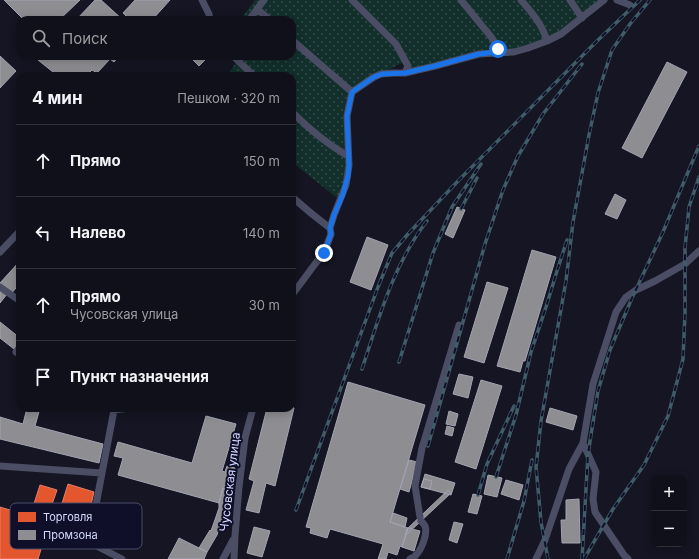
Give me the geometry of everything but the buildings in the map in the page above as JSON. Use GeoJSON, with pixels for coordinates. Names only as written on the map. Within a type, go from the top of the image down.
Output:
{"type":"FeatureCollection","features":[{"type":"Feature","properties":{"kind":"street"},"geometry":{"type":"LineString","coordinates":[[202,0],[209,16]]}},
{"type":"Feature","properties":{"kind":"street"},"geometry":{"type":"LineString","coordinates":[[252,16],[264,0]]}},
{"type":"Feature","properties":{"kind":"street"},"geometry":{"type":"LineString","coordinates":[[352,0],[396,44],[408,66],[405,73]]}},
{"type":"Feature","properties":{"kind":"street"},"geometry":{"type":"LineString","coordinates":[[461,0],[492,38],[498,52]]}},
{"type":"Feature","properties":{"kind":"street"},"geometry":{"type":"LineString","coordinates":[[521,0],[538,21],[544,31],[547,41]]}},
{"type":"Feature","properties":{"kind":"street"},"geometry":{"type":"LineString","coordinates":[[570,0],[582,18]]}},
{"type":"Feature","properties":{"kind":"street"},"geometry":{"type":"LineString","coordinates":[[296,290],[324,253],[331,234],[330,228],[334,215],[346,185],[349,165],[347,116],[352,92],[374,77],[387,74],[405,73],[479,54],[514,52],[528,48],[561,34],[604,0]]}},
{"type":"Feature","properties":{"kind":"street"},"geometry":{"type":"LineString","coordinates":[[617,0],[630,5]]}},
{"type":"Feature","properties":{"kind":"street"},"geometry":{"type":"LineString","coordinates":[[257,9],[265,16]]}},
{"type":"Feature","properties":{"kind":"street"},"geometry":{"type":"LineString","coordinates":[[296,43],[352,92]]}},
{"type":"Feature","properties":{"kind":"street"},"geometry":{"type":"LineString","coordinates":[[237,60],[250,72]]}},
{"type":"Feature","properties":{"kind":"street"},"geometry":{"type":"LineString","coordinates":[[296,116],[334,148],[348,156]]}},
{"type":"Feature","properties":{"kind":"street"},"geometry":{"type":"LineString","coordinates":[[296,200],[330,228]]}},
{"type":"Feature","properties":{"kind":"street"},"geometry":{"type":"LineString","coordinates":[[0,252],[16,235]]}},
{"type":"Feature","properties":{"kind":"street"},"geometry":{"type":"LineString","coordinates":[[536,559],[545,540],[569,469],[583,443],[593,384],[616,312],[626,297],[636,290],[685,264],[699,251]]}},
{"type":"Feature","properties":{"kind":"street"},"geometry":{"type":"LineString","coordinates":[[0,287],[16,298]]}},
{"type":"Feature","properties":{"kind":"street"},"geometry":{"type":"LineString","coordinates":[[410,559],[415,556],[420,549],[425,533],[425,527],[421,519],[415,486],[422,448],[459,325]]}},
{"type":"Feature","properties":{"kind":"street"},"geometry":{"type":"LineString","coordinates":[[96,503],[114,412]]}},
{"type":"Feature","properties":{"kind":"street","name":"Чусовская улица"},"geometry":{"type":"LineString","coordinates":[[234,559],[239,487],[245,438],[252,412]]}},
{"type":"Feature","properties":{"kind":"street"},"geometry":{"type":"LineString","coordinates":[[583,443],[596,472],[593,498],[595,512],[628,559]]}},
{"type":"Feature","properties":{"kind":"street"},"geometry":{"type":"LineString","coordinates":[[0,466],[102,472]]}},
{"type":"Feature","properties":{"kind":"street"},"geometry":{"type":"LineString","coordinates":[[223,559],[235,536]]}},
{"type":"Feature","properties":{"kind":"street"},"geometry":{"type":"LineString","coordinates":[[102,549],[122,559]]}},
{"type":"Feature","properties":{"kind":"green space"},"geometry":{"type":"Polygon","coordinates":[[[255,0],[602,0],[551,38],[541,42],[502,52],[412,71],[407,60],[362,84],[352,92],[346,162],[342,190],[337,198],[296,165],[296,72],[230,72],[237,60],[296,60],[296,16],[243,16],[255,0]]]}},
{"type":"Feature","properties":{"kind":"railway"},"geometry":{"type":"LineString","coordinates":[[296,510],[378,287],[392,253],[458,181],[596,42],[640,0]]}},
{"type":"Feature","properties":{"kind":"railway"},"geometry":{"type":"LineString","coordinates":[[548,559],[541,522],[536,467],[541,421],[566,281],[573,222],[598,93],[612,50],[630,24],[650,0]]}},
{"type":"Feature","properties":{"kind":"railway"},"geometry":{"type":"LineString","coordinates":[[428,446],[485,244],[503,190],[518,156],[543,114],[582,64]]}},
{"type":"Feature","properties":{"kind":"railway"},"geometry":{"type":"LineString","coordinates":[[582,559],[588,454],[598,391],[610,350],[632,298],[663,232],[699,146]]}},
{"type":"Feature","properties":{"kind":"railway"},"geometry":{"type":"LineString","coordinates":[[399,362],[433,253],[452,207],[481,164]]}},
{"type":"Feature","properties":{"kind":"railway"},"geometry":{"type":"LineString","coordinates":[[584,559],[613,509],[644,465],[668,416],[683,359],[685,248],[689,207],[699,177]]}},
{"type":"Feature","properties":{"kind":"railway"},"geometry":{"type":"LineString","coordinates":[[461,209],[477,178]]}},
{"type":"Feature","properties":{"kind":"railway"},"geometry":{"type":"LineString","coordinates":[[362,369],[388,292],[405,256],[427,221]]}},
{"type":"Feature","properties":{"kind":"railway"},"geometry":{"type":"LineString","coordinates":[[496,477],[516,415],[531,352],[567,240]]}},
{"type":"Feature","properties":{"kind":"railway"},"geometry":{"type":"LineString","coordinates":[[478,495],[487,464],[514,406]]}},
{"type":"Feature","properties":{"kind":"railway"},"geometry":{"type":"LineString","coordinates":[[507,559],[524,501],[532,460]]}},
{"type":"Feature","properties":{"kind":"route"},"geometry":{"type":"LineString","coordinates":[[324,253],[331,234],[330,228],[334,215],[343,194],[348,176],[347,116],[352,92],[374,77],[382,74],[405,73],[479,54],[498,52],[498,49]]}}]}
